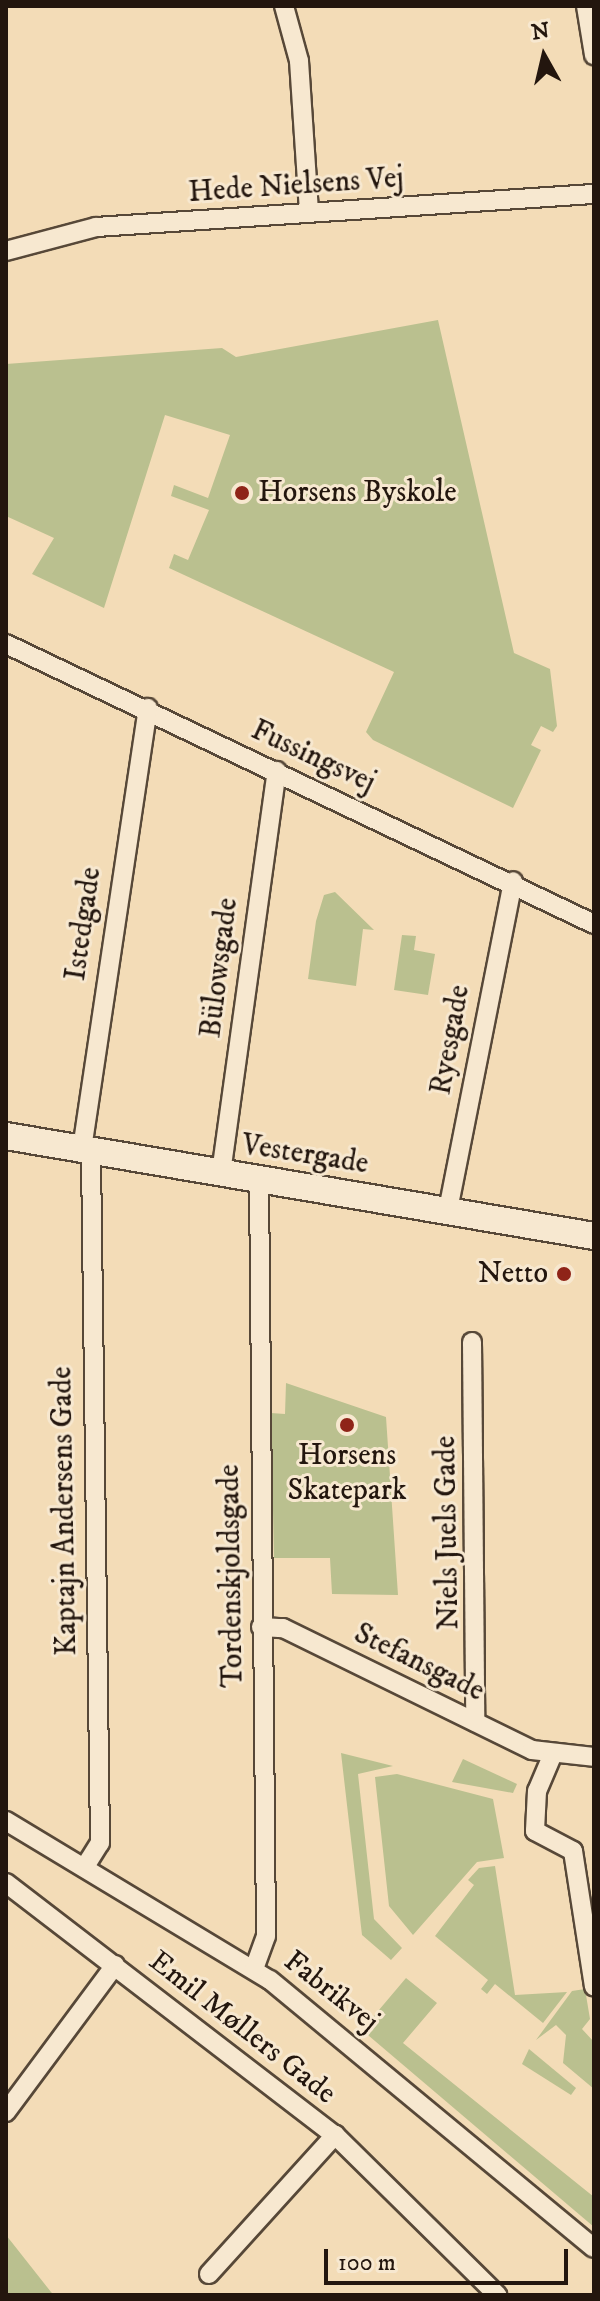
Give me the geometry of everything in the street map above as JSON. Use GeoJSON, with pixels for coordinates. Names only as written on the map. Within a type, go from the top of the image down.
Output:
{"type":"FeatureCollection","features":[{"type":"Feature","properties":{"kind":"main road","name":"Vestergade"},"geometry":{"type":"LineString","coordinates":[[6,1136],[594,1236]]}},
{"type":"Feature","properties":{"kind":"street"},"geometry":{"type":"LineString","coordinates":[[284,6],[299,61],[309,213]]}},
{"type":"Feature","properties":{"kind":"street"},"geometry":{"type":"LineString","coordinates":[[586,6],[594,55]]}},
{"type":"Feature","properties":{"kind":"street","name":"Hede Nielsens Vej"},"geometry":{"type":"LineString","coordinates":[[6,251],[96,227],[594,194]]}},
{"type":"Feature","properties":{"kind":"street","name":"Fussingsvej"},"geometry":{"type":"LineString","coordinates":[[6,644],[513,881],[594,924]]}},
{"type":"Feature","properties":{"kind":"street","name":"Istedgade"},"geometry":{"type":"LineString","coordinates":[[86,1150],[148,708]]}},
{"type":"Feature","properties":{"kind":"street","name":"Bülowsgade"},"geometry":{"type":"LineString","coordinates":[[221,1173],[277,771]]}},
{"type":"Feature","properties":{"kind":"street","name":"Ryesgade"},"geometry":{"type":"LineString","coordinates":[[448,1210],[513,881]]}},
{"type":"Feature","properties":{"kind":"street","name":"Kaptajn Andersens Gade"},"geometry":{"type":"LineString","coordinates":[[86,1150],[100,1843],[86,1865]]}},
{"type":"Feature","properties":{"kind":"street","name":"Tordenskjoldsgade"},"geometry":{"type":"LineString","coordinates":[[254,1969],[266,1936],[259,1180]]}},
{"type":"Feature","properties":{"kind":"street","name":"Niels Juels Gade"},"geometry":{"type":"LineString","coordinates":[[472,1342],[475,1722]]}},
{"type":"Feature","properties":{"kind":"street","name":"Stefansgade"},"geometry":{"type":"LineString","coordinates":[[261,1627],[283,1628],[552,1756],[594,1757]]}},
{"type":"Feature","properties":{"kind":"street"},"geometry":{"type":"LineString","coordinates":[[552,1756],[537,1791],[535,1831],[573,1851],[594,1986]]}},
{"type":"Feature","properties":{"kind":"street","name":"Fabrikvej"},"geometry":{"type":"LineString","coordinates":[[6,1821],[86,1865],[254,1969],[594,2248]]}},
{"type":"Feature","properties":{"kind":"street","name":"Emil Møllers Gade"},"geometry":{"type":"LineString","coordinates":[[6,1883],[335,2135],[497,2295]]}},
{"type":"Feature","properties":{"kind":"street","name":"Emil Møllers Gade"},"geometry":{"type":"LineString","coordinates":[[6,2112],[115,1965]]}},
{"type":"Feature","properties":{"kind":"street","name":"Emil Møllers Gade"},"geometry":{"type":"LineString","coordinates":[[209,2274],[335,2135]]}},
{"type":"Feature","properties":{"kind":"green space","name":"Horsens Byskole"},"geometry":{"type":"Polygon","coordinates":[[[438,320],[514,653],[550,669],[557,726],[553,732],[541,726],[531,745],[541,750],[513,808],[373,740],[366,732],[394,672],[169,568],[174,554],[188,560],[209,510],[171,496],[174,485],[208,498],[230,435],[165,415],[104,608],[32,574],[54,538],[6,516],[6,364],[222,348],[236,357],[438,320]]]}},
{"type":"Feature","properties":{"kind":"green space"},"geometry":{"type":"Polygon","coordinates":[[[335,892],[374,930],[363,929],[356,986],[308,979],[316,921],[324,895],[335,892]]]}},
{"type":"Feature","properties":{"kind":"green space"},"geometry":{"type":"Polygon","coordinates":[[[402,935],[416,936],[414,950],[435,954],[428,995],[394,990],[402,935]]]}},
{"type":"Feature","properties":{"kind":"green space"},"geometry":{"type":"Polygon","coordinates":[[[286,1383],[386,1417],[398,1595],[332,1594],[330,1558],[274,1558],[271,1413],[285,1414],[286,1383]]]}},
{"type":"Feature","properties":{"kind":"green space"},"geometry":{"type":"Polygon","coordinates":[[[341,1753],[393,1766],[358,1774],[374,1919],[402,1948],[391,1960],[362,1935],[341,1753]]]}},
{"type":"Feature","properties":{"kind":"green space"},"geometry":{"type":"Polygon","coordinates":[[[463,1759],[517,1784],[513,1793],[452,1782],[463,1759]]]}},
{"type":"Feature","properties":{"kind":"green space"},"geometry":{"type":"Polygon","coordinates":[[[397,1774],[493,1799],[504,1858],[477,1862],[413,1935],[389,1906],[375,1777],[397,1774]]]}},
{"type":"Feature","properties":{"kind":"green space"},"geometry":{"type":"Polygon","coordinates":[[[495,1866],[515,1995],[567,1992],[543,2023],[495,1984],[487,1994],[481,1989],[488,1980],[435,1936],[474,1885],[468,1880],[479,1868],[495,1866]]]}},
{"type":"Feature","properties":{"kind":"green space"},"geometry":{"type":"Polygon","coordinates":[[[406,1978],[437,2003],[403,2043],[594,2197],[594,2227],[362,2030],[406,1978]]]}},
{"type":"Feature","properties":{"kind":"green space"},"geometry":{"type":"Polygon","coordinates":[[[585,1989],[590,2019],[582,2029],[594,2042],[594,2089],[563,2063],[566,2035],[556,2025],[536,2040],[572,1991],[585,1989]]]}},
{"type":"Feature","properties":{"kind":"green space"},"geometry":{"type":"Polygon","coordinates":[[[529,2049],[576,2088],[571,2095],[522,2064],[529,2049]]]}},
{"type":"Feature","properties":{"kind":"green space"},"geometry":{"type":"Polygon","coordinates":[[[6,2235],[51,2292],[54,2295],[6,2295],[6,2235]]]}},
{"type":"Feature","properties":{"kind":"place","name":"Horsens Byskole"},"geometry":{"type":"Point","coordinates":[242,493]}},
{"type":"Feature","properties":{"kind":"place","name":"Netto"},"geometry":{"type":"Point","coordinates":[564,1274]}},
{"type":"Feature","properties":{"kind":"place","name":"Horsens Skatepark"},"geometry":{"type":"Point","coordinates":[347,1425]}}]}
